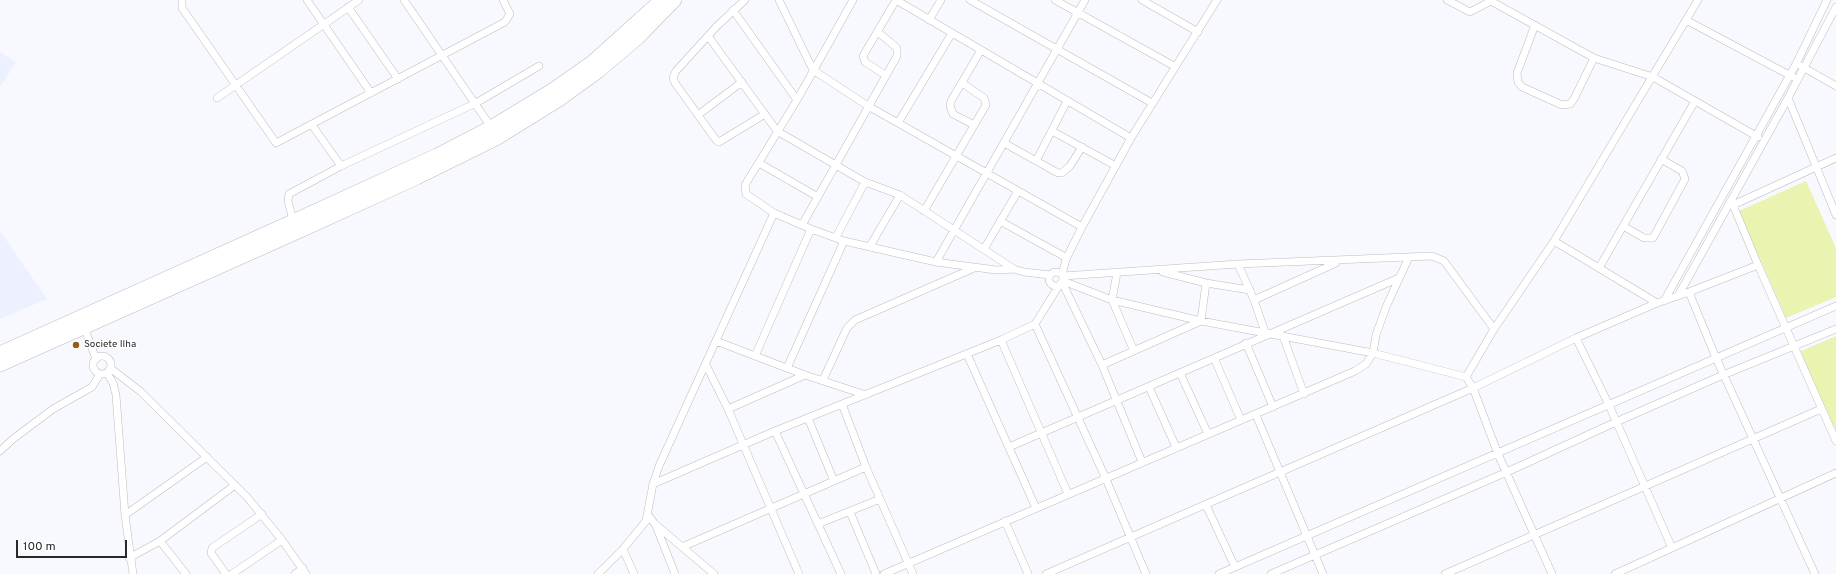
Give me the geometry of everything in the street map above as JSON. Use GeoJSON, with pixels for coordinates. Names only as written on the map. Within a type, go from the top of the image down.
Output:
{"type":"FeatureCollection","features":[{"type":"Feature","properties":{"kind":"highway"},"geometry":{"type":"LineString","coordinates":[[0,364],[84,327],[296,227],[491,127],[552,90],[592,62],[661,0]]}},
{"type":"Feature","properties":{"kind":"highway"},"geometry":{"type":"LineString","coordinates":[[0,353],[296,227],[416,178],[496,139],[531,119],[599,71],[638,38],[675,0]]}},
{"type":"Feature","properties":{"kind":"street"},"geometry":{"type":"LineString","coordinates":[[182,0],[182,8],[276,143],[508,19],[510,14],[503,0]]}},
{"type":"Feature","properties":{"kind":"street"},"geometry":{"type":"LineString","coordinates":[[307,0],[371,93]]}},
{"type":"Feature","properties":{"kind":"street"},"geometry":{"type":"LineString","coordinates":[[217,98],[359,0]]}},
{"type":"Feature","properties":{"kind":"street"},"geometry":{"type":"LineString","coordinates":[[404,0],[491,127]]}},
{"type":"Feature","properties":{"kind":"street"},"geometry":{"type":"LineString","coordinates":[[745,0],[733,10],[676,71],[674,78],[675,84],[719,142],[765,114]]}},
{"type":"Feature","properties":{"kind":"street"},"geometry":{"type":"LineString","coordinates":[[780,0],[813,70],[868,106],[1082,227]]}},
{"type":"Feature","properties":{"kind":"street"},"geometry":{"type":"LineString","coordinates":[[853,0],[797,100],[745,185],[744,189],[751,198],[774,213],[844,241],[936,262],[974,268],[996,270],[1014,269],[1030,272],[1062,280],[1112,300],[1201,321],[1269,332],[1373,354],[1466,377],[1473,388],[1498,454],[1552,574]]}},
{"type":"Feature","properties":{"kind":"street"},"geometry":{"type":"LineString","coordinates":[[885,75],[865,62],[863,56],[896,0],[1131,138]]}},
{"type":"Feature","properties":{"kind":"street"},"geometry":{"type":"LineString","coordinates":[[929,20],[941,0]]}},
{"type":"Feature","properties":{"kind":"street"},"geometry":{"type":"LineString","coordinates":[[970,0],[1152,103]]}},
{"type":"Feature","properties":{"kind":"street"},"geometry":{"type":"LineString","coordinates":[[1055,0],[1174,66]]}},
{"type":"Feature","properties":{"kind":"street"},"geometry":{"type":"LineString","coordinates":[[936,262],[1086,0]]}},
{"type":"Feature","properties":{"kind":"street"},"geometry":{"type":"LineString","coordinates":[[1142,0],[1198,32]]}},
{"type":"Feature","properties":{"kind":"street"},"geometry":{"type":"LineString","coordinates":[[1050,301],[1051,278],[1066,259],[1131,138],[1174,66],[1198,32],[1217,0]]}},
{"type":"Feature","properties":{"kind":"street"},"geometry":{"type":"LineString","coordinates":[[1447,0],[1470,12],[1490,0],[1594,58],[1653,77],[1764,140]]}},
{"type":"Feature","properties":{"kind":"street"},"geometry":{"type":"LineString","coordinates":[[1466,377],[1494,329],[1554,240],[1698,0]]}},
{"type":"Feature","properties":{"kind":"street"},"geometry":{"type":"LineString","coordinates":[[1661,302],[1790,75],[1827,0]]}},
{"type":"Feature","properties":{"kind":"street"},"geometry":{"type":"LineString","coordinates":[[348,7],[398,79]]}},
{"type":"Feature","properties":{"kind":"street"},"geometry":{"type":"LineString","coordinates":[[1678,296],[1731,204],[1836,7]]}},
{"type":"Feature","properties":{"kind":"street"},"geometry":{"type":"LineString","coordinates":[[733,10],[797,100]]}},
{"type":"Feature","properties":{"kind":"street"},"geometry":{"type":"LineString","coordinates":[[1686,20],[1798,80]]}},
{"type":"Feature","properties":{"kind":"street"},"geometry":{"type":"LineString","coordinates":[[1535,25],[1517,73],[1518,82],[1522,87],[1562,105],[1570,104],[1574,99],[1594,58]]}},
{"type":"Feature","properties":{"kind":"street"},"geometry":{"type":"LineString","coordinates":[[802,225],[898,51],[895,45],[878,32]]}},
{"type":"Feature","properties":{"kind":"street"},"geometry":{"type":"LineString","coordinates":[[898,123],[952,33]]}},
{"type":"Feature","properties":{"kind":"street"},"geometry":{"type":"LineString","coordinates":[[708,36],[777,131],[865,182],[900,195],[1014,269]]}},
{"type":"Feature","properties":{"kind":"street"},"geometry":{"type":"LineString","coordinates":[[974,125],[951,111],[951,101],[981,50]]}},
{"type":"Feature","properties":{"kind":"street"},"geometry":{"type":"LineString","coordinates":[[1796,64],[1836,86]]}},
{"type":"Feature","properties":{"kind":"street"},"geometry":{"type":"LineString","coordinates":[[296,227],[288,201],[289,194],[340,166],[476,103],[539,66]]}},
{"type":"Feature","properties":{"kind":"street"},"geometry":{"type":"LineString","coordinates":[[698,115],[742,82]]}},
{"type":"Feature","properties":{"kind":"street"},"geometry":{"type":"LineString","coordinates":[[924,211],[986,106],[985,100],[962,83]]}},
{"type":"Feature","properties":{"kind":"street"},"geometry":{"type":"LineString","coordinates":[[1788,98],[1836,215]]}},
{"type":"Feature","properties":{"kind":"street"},"geometry":{"type":"LineString","coordinates":[[1036,161],[1067,101]]}},
{"type":"Feature","properties":{"kind":"street"},"geometry":{"type":"LineString","coordinates":[[1599,268],[1695,101]]}},
{"type":"Feature","properties":{"kind":"street"},"geometry":{"type":"LineString","coordinates":[[312,125],[340,166]]}},
{"type":"Feature","properties":{"kind":"street"},"geometry":{"type":"LineString","coordinates":[[1052,131],[1116,166]]}},
{"type":"Feature","properties":{"kind":"street"},"geometry":{"type":"LineString","coordinates":[[1004,143],[1058,173],[1062,173],[1070,166],[1082,147]]}},
{"type":"Feature","properties":{"kind":"street"},"geometry":{"type":"LineString","coordinates":[[1731,204],[1836,158]]}},
{"type":"Feature","properties":{"kind":"street"},"geometry":{"type":"LineString","coordinates":[[1623,226],[1644,238],[1653,238],[1685,178],[1682,171],[1662,159]]}},
{"type":"Feature","properties":{"kind":"street"},"geometry":{"type":"LineString","coordinates":[[759,163],[818,197]]}},
{"type":"Feature","properties":{"kind":"street"},"geometry":{"type":"LineString","coordinates":[[836,238],[865,182]]}},
{"type":"Feature","properties":{"kind":"street"},"geometry":{"type":"LineString","coordinates":[[984,249],[1018,191]]}},
{"type":"Feature","properties":{"kind":"street"},"geometry":{"type":"LineString","coordinates":[[870,246],[900,195]]}},
{"type":"Feature","properties":{"kind":"street"},"geometry":{"type":"LineString","coordinates":[[1720,199],[1731,204],[1836,441]]}},
{"type":"Feature","properties":{"kind":"street"},"geometry":{"type":"LineString","coordinates":[[598,574],[642,527],[648,516],[653,484],[659,466],[774,213]]}},
{"type":"Feature","properties":{"kind":"street"},"geometry":{"type":"LineString","coordinates":[[1000,221],[1066,259]]}},
{"type":"Feature","properties":{"kind":"street"},"geometry":{"type":"LineString","coordinates":[[755,356],[811,229]]}},
{"type":"Feature","properties":{"kind":"street"},"geometry":{"type":"LineString","coordinates":[[1554,240],[1599,268],[1661,302]]}},
{"type":"Feature","properties":{"kind":"street"},"geometry":{"type":"LineString","coordinates":[[787,368],[844,241]]}},
{"type":"Feature","properties":{"kind":"street"},"geometry":{"type":"LineString","coordinates":[[1051,278],[1055,285],[1062,280],[1116,273],[1238,264],[1432,256],[1439,257],[1444,260],[1494,329]]}},
{"type":"Feature","properties":{"kind":"street"},"geometry":{"type":"LineString","coordinates":[[884,574],[1355,371],[1366,364],[1373,354],[1376,335],[1386,307],[1409,257]]}},
{"type":"Feature","properties":{"kind":"street"},"geometry":{"type":"LineString","coordinates":[[653,484],[775,431],[967,354],[1035,324],[1062,280],[1066,259]]}},
{"type":"Feature","properties":{"kind":"street"},"geometry":{"type":"LineString","coordinates":[[1254,300],[1339,261]]}},
{"type":"Feature","properties":{"kind":"street"},"geometry":{"type":"LineString","coordinates":[[1238,264],[1269,332]]}},
{"type":"Feature","properties":{"kind":"street"},"geometry":{"type":"LineString","coordinates":[[1046,574],[1058,572],[1279,472],[1473,388],[1576,338],[1661,302],[1758,265]]}},
{"type":"Feature","properties":{"kind":"street"},"geometry":{"type":"LineString","coordinates":[[823,380],[847,328],[855,320],[974,268]]}},
{"type":"Feature","properties":{"kind":"street"},"geometry":{"type":"LineString","coordinates":[[1157,270],[1206,283],[1250,290]]}},
{"type":"Feature","properties":{"kind":"street"},"geometry":{"type":"LineString","coordinates":[[1116,273],[1112,300],[1134,351]]}},
{"type":"Feature","properties":{"kind":"street"},"geometry":{"type":"LineString","coordinates":[[1008,447],[1180,373],[1269,332],[1399,278]]}},
{"type":"Feature","properties":{"kind":"street"},"geometry":{"type":"LineString","coordinates":[[1062,280],[1102,365],[1142,462]]}},
{"type":"Feature","properties":{"kind":"street"},"geometry":{"type":"LineString","coordinates":[[1201,321],[1206,283]]}},
{"type":"Feature","properties":{"kind":"street"},"geometry":{"type":"LineString","coordinates":[[1689,292],[1716,358],[1815,574]]}},
{"type":"Feature","properties":{"kind":"street"},"geometry":{"type":"LineString","coordinates":[[1219,574],[1836,306]]}},
{"type":"Feature","properties":{"kind":"street"},"geometry":{"type":"LineString","coordinates":[[1102,365],[1201,321]]}},
{"type":"Feature","properties":{"kind":"street"},"geometry":{"type":"LineString","coordinates":[[1035,324],[1106,479],[1146,574]]}},
{"type":"Feature","properties":{"kind":"street"},"geometry":{"type":"LineString","coordinates":[[84,327],[96,358],[94,367],[140,391],[235,485],[262,514],[305,571],[295,574]]}},
{"type":"Feature","properties":{"kind":"street"},"geometry":{"type":"LineString","coordinates":[[1271,574],[1507,472],[1724,375],[1836,330]]}},
{"type":"Feature","properties":{"kind":"street"},"geometry":{"type":"LineString","coordinates":[[1283,336],[1304,394]]}},
{"type":"Feature","properties":{"kind":"street"},"geometry":{"type":"LineString","coordinates":[[1576,338],[1609,405],[1672,548]]}},
{"type":"Feature","properties":{"kind":"street"},"geometry":{"type":"LineString","coordinates":[[1001,340],[1043,432],[1068,494]]}},
{"type":"Feature","properties":{"kind":"street"},"geometry":{"type":"LineString","coordinates":[[716,341],[805,375],[866,395]]}},
{"type":"Feature","properties":{"kind":"street"},"geometry":{"type":"LineString","coordinates":[[1246,343],[1273,407]]}},
{"type":"Feature","properties":{"kind":"street"},"geometry":{"type":"LineString","coordinates":[[967,354],[1036,508]]}},
{"type":"Feature","properties":{"kind":"street"},"geometry":{"type":"LineString","coordinates":[[0,451],[13,439],[53,409],[92,387],[106,372],[108,359],[102,356],[96,358]]}},
{"type":"Feature","properties":{"kind":"street"},"geometry":{"type":"LineString","coordinates":[[1214,358],[1241,420]]}},
{"type":"Feature","properties":{"kind":"street"},"geometry":{"type":"LineString","coordinates":[[706,364],[744,445],[799,574]]}},
{"type":"Feature","properties":{"kind":"street"},"geometry":{"type":"LineString","coordinates":[[106,372],[114,383],[116,396],[129,558],[133,574]]}},
{"type":"Feature","properties":{"kind":"street"},"geometry":{"type":"LineString","coordinates":[[1180,373],[1208,434]]}},
{"type":"Feature","properties":{"kind":"street"},"geometry":{"type":"LineString","coordinates":[[728,409],[805,375]]}},
{"type":"Feature","properties":{"kind":"street"},"geometry":{"type":"LineString","coordinates":[[1148,387],[1176,447]]}},
{"type":"Feature","properties":{"kind":"street"},"geometry":{"type":"LineString","coordinates":[[842,404],[866,467],[914,574]]}},
{"type":"Feature","properties":{"kind":"street"},"geometry":{"type":"LineString","coordinates":[[1445,574],[1821,409]]}},
{"type":"Feature","properties":{"kind":"street"},"geometry":{"type":"LineString","coordinates":[[1256,414],[1323,574]]}},
{"type":"Feature","properties":{"kind":"street"},"geometry":{"type":"LineString","coordinates":[[808,418],[834,481]]}},
{"type":"Feature","properties":{"kind":"street"},"geometry":{"type":"LineString","coordinates":[[775,431],[841,574]]}},
{"type":"Feature","properties":{"kind":"street"},"geometry":{"type":"LineString","coordinates":[[125,515],[207,457]]}},
{"type":"Feature","properties":{"kind":"street"},"geometry":{"type":"LineString","coordinates":[[682,547],[866,467]]}},
{"type":"Feature","properties":{"kind":"street"},"geometry":{"type":"LineString","coordinates":[[1615,574],[1836,474]]}},
{"type":"Feature","properties":{"kind":"street"},"geometry":{"type":"LineString","coordinates":[[129,558],[160,541],[235,485]]}},
{"type":"Feature","properties":{"kind":"street"},"geometry":{"type":"LineString","coordinates":[[818,524],[880,499]]}},
{"type":"Feature","properties":{"kind":"street"},"geometry":{"type":"LineString","coordinates":[[1206,505],[1235,567]]}},
{"type":"Feature","properties":{"kind":"street"},"geometry":{"type":"LineString","coordinates":[[850,512],[876,574]]}},
{"type":"Feature","properties":{"kind":"street"},"geometry":{"type":"LineString","coordinates":[[226,574],[211,553],[212,548],[262,514]]}},
{"type":"Feature","properties":{"kind":"street"},"geometry":{"type":"LineString","coordinates":[[648,516],[655,524],[714,574]]}},
{"type":"Feature","properties":{"kind":"street"},"geometry":{"type":"LineString","coordinates":[[1005,521],[1028,574]]}},
{"type":"Feature","properties":{"kind":"street"},"geometry":{"type":"LineString","coordinates":[[655,524],[675,574]]}},
{"type":"Feature","properties":{"kind":"street"},"geometry":{"type":"LineString","coordinates":[[232,574],[282,540]]}},
{"type":"Feature","properties":{"kind":"street"},"geometry":{"type":"LineString","coordinates":[[160,541],[186,574]]}},
{"type":"Feature","properties":{"kind":"street"},"geometry":{"type":"LineString","coordinates":[[623,549],[634,574]]}},
{"type":"Feature","properties":{"kind":"shaded area"},"geometry":{"type":"Polygon","coordinates":[[[0,52],[16,62],[0,87],[0,52]]]}},
{"type":"Feature","properties":{"kind":"shaded area"},"geometry":{"type":"Polygon","coordinates":[[[0,231],[47,299],[0,319],[0,231]]]}},
{"type":"Feature","properties":{"kind":"green space"},"geometry":{"type":"Polygon","coordinates":[[[1806,181],[1836,248],[1836,297],[1786,318],[1739,211],[1806,181]]]}},
{"type":"Feature","properties":{"kind":"green space"},"geometry":{"type":"Polygon","coordinates":[[[1836,336],[1836,431],[1799,352],[1836,336]]]}},
{"type":"Feature","properties":{"kind":"place","name":"Societe Ilha"},"geometry":{"type":"Point","coordinates":[76,345]}}]}
